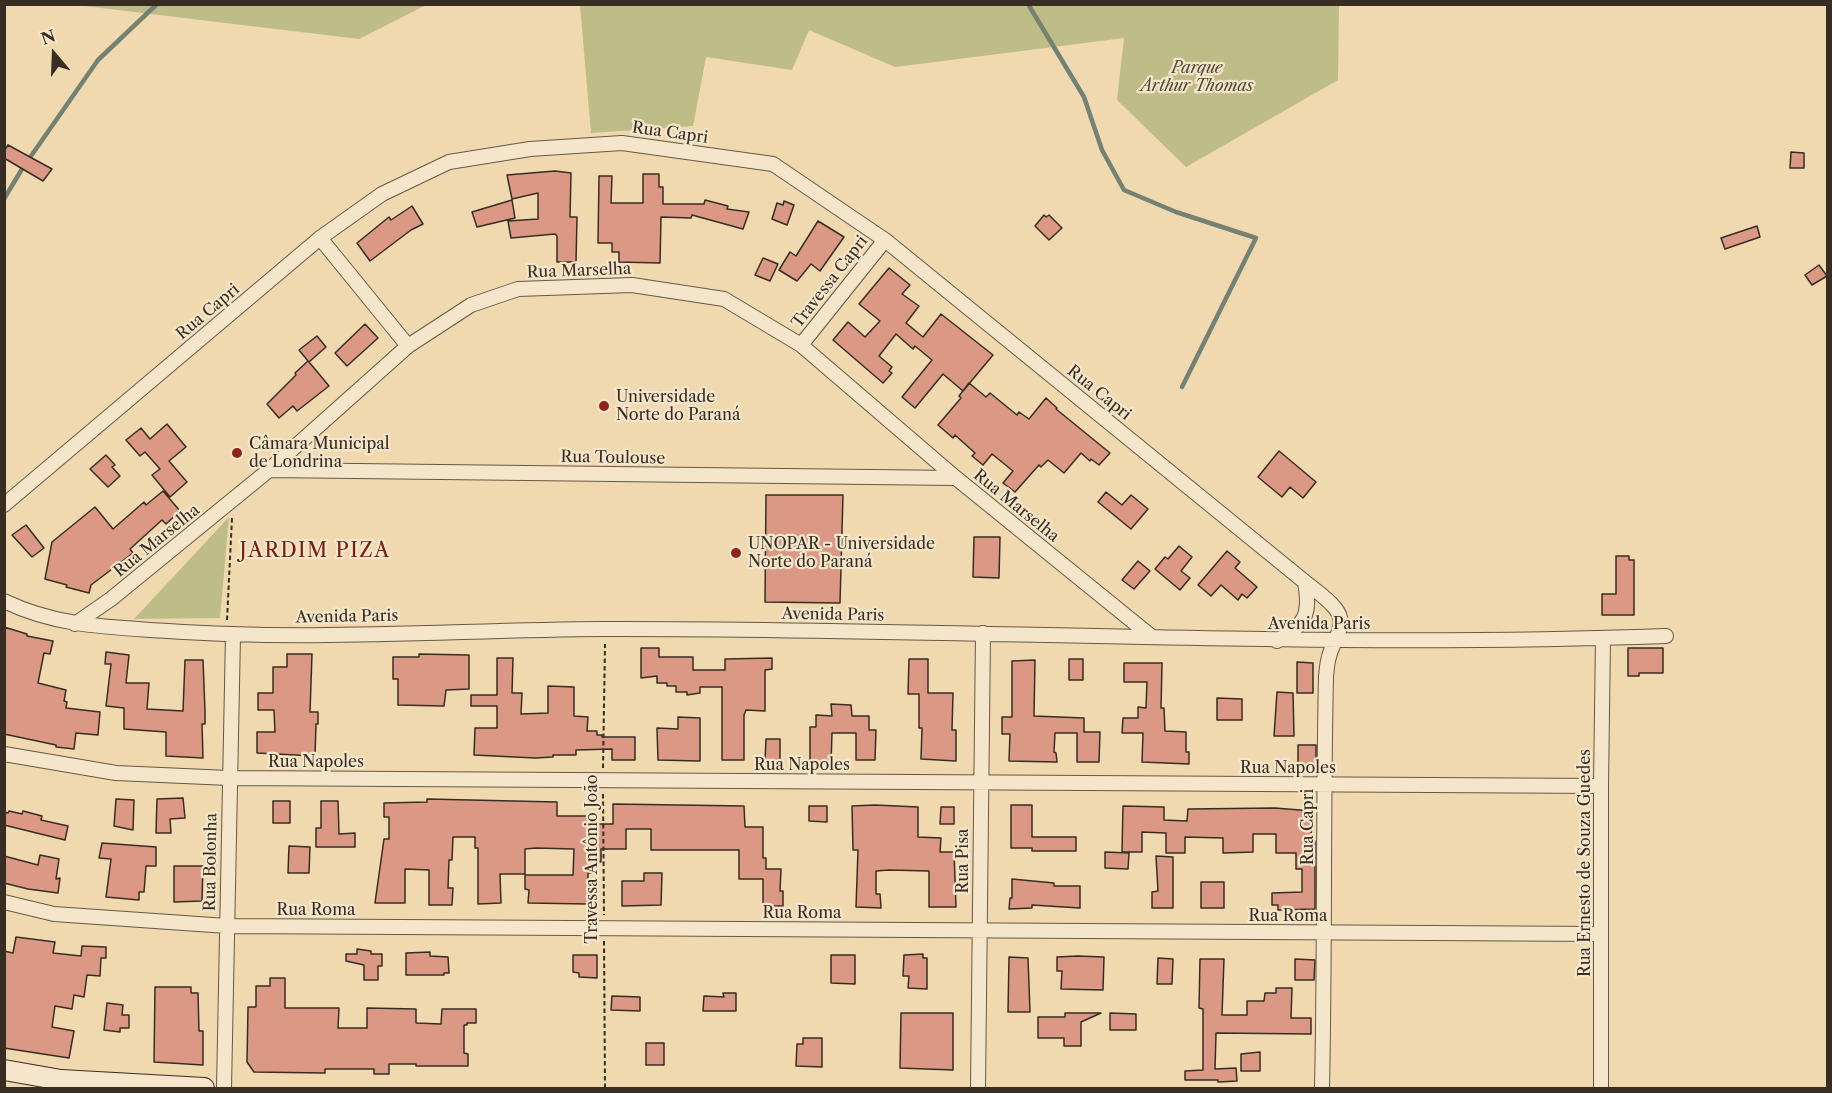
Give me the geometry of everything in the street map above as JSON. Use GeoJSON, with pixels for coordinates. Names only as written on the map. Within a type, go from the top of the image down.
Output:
{"type":"FeatureCollection","features":[{"type":"Feature","properties":{"kind":"main road"},"geometry":{"type":"LineString","coordinates":[[4,1070],[61,1080],[204,1089]]}},
{"type":"Feature","properties":{"kind":"street","name":"Rua Capri"},"geometry":{"type":"LineString","coordinates":[[4,505],[320,238],[382,194],[449,162],[530,149],[621,143],[772,164],[885,240],[1305,582],[1334,606],[1340,616],[1340,631],[1328,658],[1326,676],[1322,1089]]}},
{"type":"Feature","properties":{"kind":"street"},"geometry":{"type":"LineString","coordinates":[[320,238],[408,346]]}},
{"type":"Feature","properties":{"kind":"street","name":"Travessa Capri"},"geometry":{"type":"LineString","coordinates":[[801,345],[885,240]]}},
{"type":"Feature","properties":{"kind":"street","name":"Rua Marselha"},"geometry":{"type":"LineString","coordinates":[[75,624],[111,599],[269,470],[408,346],[471,305],[518,289],[632,285],[724,299],[801,345],[956,478],[1152,637]]}},
{"type":"Feature","properties":{"kind":"street","name":"Rua Toulouse"},"geometry":{"type":"LineString","coordinates":[[269,470],[956,478]]}},
{"type":"Feature","properties":{"kind":"street"},"geometry":{"type":"LineString","coordinates":[[1276,641],[1295,629],[1304,620],[1308,610],[1305,582]]}},
{"type":"Feature","properties":{"kind":"street","name":"Avenida Paris"},"geometry":{"type":"LineString","coordinates":[[4,601],[24,610],[75,624],[230,635],[605,629],[983,633],[1276,641],[1666,636]]}},
{"type":"Feature","properties":{"kind":"street","name":"Rua Pisa"},"geometry":{"type":"LineString","coordinates":[[978,1089],[983,633]]}},
{"type":"Feature","properties":{"kind":"street","name":"Rua Bolonha"},"geometry":{"type":"LineString","coordinates":[[224,1089],[230,778],[230,635]]}},
{"type":"Feature","properties":{"kind":"street","name":"Rua Ernesto de Souza Guedes"},"geometry":{"type":"LineString","coordinates":[[1600,1089],[1603,638]]}},
{"type":"Feature","properties":{"kind":"street","name":"Rua Napoles"},"geometry":{"type":"LineString","coordinates":[[4,754],[116,773],[230,778],[1601,786]]}},
{"type":"Feature","properties":{"kind":"street","name":"Rua Roma"},"geometry":{"type":"LineString","coordinates":[[4,902],[54,914],[226,926],[1601,934]]}},
{"type":"Feature","properties":{"kind":"path"},"geometry":{"type":"LineString","coordinates":[[230,635],[233,500]]}},
{"type":"Feature","properties":{"kind":"path","name":"Travessa Antônio João"},"geometry":{"type":"LineString","coordinates":[[605,629],[603,780],[605,1089]]}},
{"type":"Feature","properties":{"kind":"green space"},"geometry":{"type":"Polygon","coordinates":[[[76,5],[426,5],[359,39],[76,5]]]}},
{"type":"Feature","properties":{"kind":"green space","name":"Parque Arthur Thomas"},"geometry":{"type":"Polygon","coordinates":[[[580,5],[1339,5],[1338,80],[1186,167],[1117,100],[1124,38],[895,67],[809,30],[792,70],[706,57],[693,126],[591,133],[580,5]]]}},
{"type":"Feature","properties":{"kind":"green space"},"geometry":{"type":"Polygon","coordinates":[[[229,517],[220,618],[134,619],[229,517]]]}},
{"type":"Feature","properties":{"kind":"building"},"geometry":{"type":"Polygon","coordinates":[[[8,145],[52,169],[43,181],[4,158],[4,151],[8,145]]]}},
{"type":"Feature","properties":{"kind":"building"},"geometry":{"type":"Polygon","coordinates":[[[1791,152],[1804,153],[1804,168],[1790,168],[1791,152]]]}},
{"type":"Feature","properties":{"kind":"building"},"geometry":{"type":"Polygon","coordinates":[[[555,171],[571,173],[570,217],[577,217],[576,262],[557,262],[557,236],[555,234],[511,238],[508,221],[538,219],[538,193],[512,199],[507,175],[555,171]]]}},
{"type":"Feature","properties":{"kind":"building"},"geometry":{"type":"Polygon","coordinates":[[[643,174],[659,174],[659,187],[663,187],[663,204],[704,204],[705,200],[728,206],[727,209],[749,212],[743,229],[692,215],[691,218],[661,217],[660,263],[619,262],[619,252],[612,252],[612,243],[598,243],[599,176],[612,176],[611,203],[643,203],[643,174]]]}},
{"type":"Feature","properties":{"kind":"building"},"geometry":{"type":"Polygon","coordinates":[[[512,200],[515,218],[477,227],[472,212],[512,200]]]}},
{"type":"Feature","properties":{"kind":"building"},"geometry":{"type":"Polygon","coordinates":[[[784,201],[794,205],[787,225],[772,219],[777,203],[783,205],[784,201]]]}},
{"type":"Feature","properties":{"kind":"building"},"geometry":{"type":"Polygon","coordinates":[[[412,206],[423,224],[411,230],[370,261],[357,243],[389,217],[391,220],[412,206]]]}},
{"type":"Feature","properties":{"kind":"building"},"geometry":{"type":"Polygon","coordinates":[[[1044,215],[1046,217],[1049,215],[1062,228],[1049,240],[1035,226],[1044,215]]]}},
{"type":"Feature","properties":{"kind":"building"},"geometry":{"type":"Polygon","coordinates":[[[818,221],[844,237],[820,271],[811,264],[797,281],[779,270],[790,252],[796,256],[818,221]]]}},
{"type":"Feature","properties":{"kind":"building"},"geometry":{"type":"Polygon","coordinates":[[[1757,226],[1760,237],[1725,249],[1721,238],[1757,226]]]}},
{"type":"Feature","properties":{"kind":"building"},"geometry":{"type":"Polygon","coordinates":[[[763,258],[778,264],[770,281],[755,275],[763,258]]]}},
{"type":"Feature","properties":{"kind":"building"},"geometry":{"type":"Polygon","coordinates":[[[1819,265],[1827,276],[1812,285],[1805,275],[1819,265]]]}},
{"type":"Feature","properties":{"kind":"building"},"geometry":{"type":"Polygon","coordinates":[[[889,268],[910,285],[902,294],[919,306],[906,323],[923,337],[941,314],[993,355],[963,391],[943,374],[915,408],[902,397],[932,360],[915,346],[913,349],[896,334],[879,356],[892,367],[889,371],[892,373],[883,383],[833,340],[848,322],[865,337],[880,321],[859,304],[889,268]]]}},
{"type":"Feature","properties":{"kind":"building"},"geometry":{"type":"Polygon","coordinates":[[[365,324],[378,338],[347,366],[335,353],[365,324]]]}},
{"type":"Feature","properties":{"kind":"building"},"geometry":{"type":"Polygon","coordinates":[[[317,336],[326,347],[309,362],[329,386],[297,411],[293,406],[279,418],[267,404],[308,361],[299,350],[317,336]]]}},
{"type":"Feature","properties":{"kind":"building"},"geometry":{"type":"Polygon","coordinates":[[[969,383],[986,397],[990,393],[1017,415],[1019,412],[1029,419],[1046,398],[1056,409],[1110,453],[1099,465],[1081,453],[1064,473],[1048,460],[1041,467],[1039,465],[1015,492],[1003,483],[1013,471],[992,454],[983,465],[972,456],[975,453],[955,435],[953,438],[938,425],[961,398],[959,396],[969,383]]]}},
{"type":"Feature","properties":{"kind":"building"},"geometry":{"type":"Polygon","coordinates":[[[167,424],[186,447],[169,461],[187,482],[170,497],[152,475],[160,469],[145,452],[140,456],[126,440],[141,428],[150,439],[167,424]]]}},
{"type":"Feature","properties":{"kind":"building"},"geometry":{"type":"Polygon","coordinates":[[[1279,451],[1316,482],[1303,498],[1290,487],[1282,497],[1258,477],[1279,451]]]}},
{"type":"Feature","properties":{"kind":"building"},"geometry":{"type":"Polygon","coordinates":[[[106,455],[115,465],[112,467],[120,476],[108,487],[90,469],[106,455]]]}},
{"type":"Feature","properties":{"kind":"building"},"geometry":{"type":"Polygon","coordinates":[[[163,491],[180,511],[166,524],[162,520],[130,549],[133,553],[91,585],[89,593],[45,579],[52,542],[95,507],[113,529],[144,502],[146,505],[163,491]]]}},
{"type":"Feature","properties":{"kind":"building"},"geometry":{"type":"Polygon","coordinates":[[[1106,492],[1122,505],[1131,495],[1148,509],[1131,529],[1098,502],[1106,492]]]}},
{"type":"Feature","properties":{"kind":"building"},"geometry":{"type":"Polygon","coordinates":[[[766,495],[843,495],[840,603],[765,602],[766,495]]]}},
{"type":"Feature","properties":{"kind":"building"},"geometry":{"type":"Polygon","coordinates":[[[26,525],[44,548],[32,557],[12,535],[26,525]]]}},
{"type":"Feature","properties":{"kind":"building"},"geometry":{"type":"Polygon","coordinates":[[[974,537],[1000,537],[999,578],[973,577],[974,537]]]}},
{"type":"Feature","properties":{"kind":"building"},"geometry":{"type":"Polygon","coordinates":[[[1179,546],[1192,557],[1181,571],[1190,578],[1180,590],[1155,569],[1179,546]]]}},
{"type":"Feature","properties":{"kind":"building"},"geometry":{"type":"Polygon","coordinates":[[[1227,551],[1240,562],[1235,568],[1257,587],[1247,598],[1242,594],[1238,600],[1221,585],[1211,596],[1198,585],[1227,551]]]}},
{"type":"Feature","properties":{"kind":"building"},"geometry":{"type":"Polygon","coordinates":[[[1616,556],[1629,556],[1629,560],[1634,560],[1634,615],[1602,615],[1602,594],[1616,594],[1616,556]]]}},
{"type":"Feature","properties":{"kind":"building"},"geometry":{"type":"Polygon","coordinates":[[[1138,561],[1150,571],[1134,589],[1122,580],[1138,561]]]}},
{"type":"Feature","properties":{"kind":"building"},"geometry":{"type":"Polygon","coordinates":[[[4,627],[27,634],[27,636],[53,641],[50,654],[44,653],[38,683],[66,690],[64,701],[67,702],[66,708],[100,712],[98,735],[76,733],[74,749],[56,747],[56,745],[4,734],[4,627]]]}},
{"type":"Feature","properties":{"kind":"building"},"geometry":{"type":"Polygon","coordinates":[[[641,648],[659,648],[659,657],[693,657],[693,670],[725,670],[725,659],[772,658],[772,669],[765,670],[765,711],[746,710],[744,715],[744,760],[722,760],[722,687],[700,687],[700,693],[687,695],[687,692],[676,692],[676,686],[657,683],[657,676],[641,678],[641,648]]]}},
{"type":"Feature","properties":{"kind":"building"},"geometry":{"type":"Polygon","coordinates":[[[1628,648],[1663,648],[1663,673],[1639,673],[1639,676],[1628,676],[1628,648]]]}},
{"type":"Feature","properties":{"kind":"building"},"geometry":{"type":"Polygon","coordinates":[[[106,652],[129,655],[126,683],[149,683],[147,709],[183,711],[185,660],[203,660],[205,724],[202,724],[203,758],[166,756],[166,732],[124,729],[124,708],[106,706],[111,664],[105,664],[106,652]]]}},
{"type":"Feature","properties":{"kind":"building"},"geometry":{"type":"Polygon","coordinates":[[[287,654],[312,654],[310,712],[318,712],[315,756],[257,753],[257,732],[275,732],[274,710],[258,710],[258,693],[273,693],[273,667],[287,667],[287,654]]]}},
{"type":"Feature","properties":{"kind":"building"},"geometry":{"type":"Polygon","coordinates":[[[419,654],[469,655],[469,689],[446,690],[444,706],[398,705],[398,679],[393,679],[393,657],[419,657],[419,654]]]}},
{"type":"Feature","properties":{"kind":"building"},"geometry":{"type":"Polygon","coordinates":[[[497,658],[513,658],[512,693],[522,693],[521,714],[548,713],[548,686],[574,687],[574,716],[588,717],[587,731],[597,731],[597,735],[602,735],[602,737],[635,737],[635,760],[612,760],[612,749],[576,750],[576,755],[535,758],[474,755],[475,728],[497,728],[497,706],[471,706],[471,695],[497,695],[497,658]]]}},
{"type":"Feature","properties":{"kind":"building"},"geometry":{"type":"Polygon","coordinates":[[[909,659],[928,659],[928,693],[953,693],[952,730],[956,730],[956,761],[921,759],[922,728],[919,728],[919,694],[908,694],[909,659]]]}},
{"type":"Feature","properties":{"kind":"building"},"geometry":{"type":"Polygon","coordinates":[[[1069,659],[1083,659],[1083,680],[1069,680],[1069,659]]]}},
{"type":"Feature","properties":{"kind":"building"},"geometry":{"type":"Polygon","coordinates":[[[1035,660],[1034,716],[1084,718],[1084,732],[1100,732],[1099,762],[1077,762],[1077,733],[1055,733],[1054,752],[1057,762],[1009,761],[1010,734],[1002,734],[1002,717],[1012,717],[1012,661],[1035,660]]]}},
{"type":"Feature","properties":{"kind":"building"},"geometry":{"type":"Polygon","coordinates":[[[1297,662],[1313,663],[1313,693],[1297,693],[1297,662]]]}},
{"type":"Feature","properties":{"kind":"building"},"geometry":{"type":"Polygon","coordinates":[[[1124,663],[1162,663],[1161,708],[1164,708],[1165,731],[1186,732],[1186,752],[1189,752],[1189,764],[1142,762],[1143,733],[1122,733],[1123,718],[1138,718],[1138,707],[1146,708],[1147,682],[1124,682],[1124,663]]]}},
{"type":"Feature","properties":{"kind":"building"},"geometry":{"type":"Polygon","coordinates":[[[1277,692],[1293,693],[1294,736],[1274,736],[1277,692]]]}},
{"type":"Feature","properties":{"kind":"building"},"geometry":{"type":"Polygon","coordinates":[[[1217,698],[1242,699],[1242,720],[1217,720],[1217,698]]]}},
{"type":"Feature","properties":{"kind":"building"},"geometry":{"type":"Polygon","coordinates":[[[831,704],[851,705],[852,716],[869,716],[869,730],[876,730],[875,760],[856,760],[856,733],[832,733],[831,764],[810,762],[810,727],[816,727],[816,715],[832,716],[831,704]]]}},
{"type":"Feature","properties":{"kind":"building"},"geometry":{"type":"Polygon","coordinates":[[[678,717],[700,718],[700,761],[658,760],[657,728],[678,729],[678,717]]]}},
{"type":"Feature","properties":{"kind":"building"},"geometry":{"type":"Polygon","coordinates":[[[766,739],[780,739],[780,761],[765,761],[766,739]]]}},
{"type":"Feature","properties":{"kind":"building"},"geometry":{"type":"Polygon","coordinates":[[[1298,745],[1316,745],[1316,765],[1298,764],[1298,745]]]}},
{"type":"Feature","properties":{"kind":"building"},"geometry":{"type":"Polygon","coordinates":[[[183,798],[185,818],[170,819],[171,833],[156,833],[157,799],[183,798]]]}},
{"type":"Feature","properties":{"kind":"building"},"geometry":{"type":"Polygon","coordinates":[[[116,799],[134,800],[133,830],[114,826],[116,799]]]}},
{"type":"Feature","properties":{"kind":"building"},"geometry":{"type":"Polygon","coordinates":[[[427,799],[557,802],[557,816],[588,816],[588,824],[613,824],[613,804],[744,806],[745,827],[763,827],[763,858],[766,858],[766,869],[781,869],[780,891],[783,891],[783,906],[763,906],[763,879],[739,879],[739,850],[651,850],[651,829],[626,829],[626,849],[601,849],[601,862],[597,861],[597,873],[588,873],[588,904],[528,903],[529,890],[525,889],[525,875],[573,875],[574,849],[536,848],[525,849],[525,874],[500,874],[501,903],[478,904],[478,848],[475,848],[475,837],[453,837],[448,888],[453,888],[452,905],[429,905],[429,870],[405,869],[405,903],[375,903],[384,839],[389,839],[389,817],[384,817],[384,803],[427,802],[427,799]]]}},
{"type":"Feature","properties":{"kind":"building"},"geometry":{"type":"Polygon","coordinates":[[[273,801],[290,801],[290,823],[273,823],[273,801]]]}},
{"type":"Feature","properties":{"kind":"building"},"geometry":{"type":"Polygon","coordinates":[[[321,801],[338,801],[339,834],[355,833],[355,847],[316,847],[316,828],[321,828],[321,801]]]}},
{"type":"Feature","properties":{"kind":"building"},"geometry":{"type":"Polygon","coordinates":[[[1011,805],[1032,805],[1032,837],[1076,837],[1076,851],[1032,851],[1032,848],[1011,848],[1011,805]]]}},
{"type":"Feature","properties":{"kind":"building"},"geometry":{"type":"Polygon","coordinates":[[[809,806],[827,806],[827,822],[809,821],[809,806]]]}},
{"type":"Feature","properties":{"kind":"building"},"geometry":{"type":"Polygon","coordinates":[[[852,806],[918,807],[918,837],[941,838],[940,852],[954,852],[956,907],[929,907],[929,871],[889,870],[876,871],[876,894],[880,894],[881,908],[856,907],[858,850],[853,850],[852,806]]]}},
{"type":"Feature","properties":{"kind":"building"},"geometry":{"type":"Polygon","coordinates":[[[1123,806],[1164,807],[1164,820],[1187,821],[1188,809],[1275,808],[1312,811],[1311,841],[1315,841],[1315,909],[1278,910],[1278,905],[1272,905],[1272,893],[1302,892],[1302,869],[1296,869],[1296,853],[1276,853],[1276,834],[1253,834],[1253,852],[1223,853],[1223,838],[1185,837],[1185,853],[1166,853],[1166,833],[1142,832],[1142,852],[1122,852],[1123,806]]]}},
{"type":"Feature","properties":{"kind":"building"},"geometry":{"type":"Polygon","coordinates":[[[941,807],[954,807],[954,824],[940,824],[941,807]]]}},
{"type":"Feature","properties":{"kind":"building"},"geometry":{"type":"Polygon","coordinates":[[[23,811],[42,816],[41,820],[68,826],[65,840],[4,825],[4,812],[22,814],[23,811]]]}},
{"type":"Feature","properties":{"kind":"building"},"geometry":{"type":"Polygon","coordinates":[[[102,843],[156,847],[156,866],[146,866],[144,892],[139,892],[139,900],[106,897],[111,859],[99,858],[102,843]]]}},
{"type":"Feature","properties":{"kind":"building"},"geometry":{"type":"Polygon","coordinates":[[[289,846],[310,847],[309,873],[288,873],[289,846]]]}},
{"type":"Feature","properties":{"kind":"building"},"geometry":{"type":"Polygon","coordinates":[[[1105,852],[1129,853],[1128,869],[1105,868],[1105,852]]]}},
{"type":"Feature","properties":{"kind":"building"},"geometry":{"type":"Polygon","coordinates":[[[40,855],[59,859],[56,879],[60,878],[58,893],[4,883],[4,856],[38,865],[40,855]]]}},
{"type":"Feature","properties":{"kind":"building"},"geometry":{"type":"Polygon","coordinates":[[[1156,856],[1173,857],[1173,908],[1152,908],[1152,892],[1158,891],[1156,856]]]}},
{"type":"Feature","properties":{"kind":"building"},"geometry":{"type":"Polygon","coordinates":[[[174,866],[203,866],[202,901],[174,902],[174,866]]]}},
{"type":"Feature","properties":{"kind":"building"},"geometry":{"type":"Polygon","coordinates":[[[644,873],[662,873],[661,905],[622,906],[622,881],[644,881],[644,873]]]}},
{"type":"Feature","properties":{"kind":"building"},"geometry":{"type":"Polygon","coordinates":[[[1012,879],[1054,883],[1054,886],[1080,886],[1080,908],[1032,905],[1032,908],[1009,909],[1010,898],[1012,898],[1012,879]]]}},
{"type":"Feature","properties":{"kind":"building"},"geometry":{"type":"Polygon","coordinates":[[[1201,882],[1224,882],[1224,908],[1201,908],[1201,882]]]}},
{"type":"Feature","properties":{"kind":"building"},"geometry":{"type":"Polygon","coordinates":[[[16,937],[55,942],[53,953],[81,956],[82,946],[106,947],[106,958],[101,958],[100,976],[87,975],[84,997],[74,995],[72,1009],[55,1006],[52,1027],[74,1031],[69,1058],[4,1048],[4,951],[13,953],[16,937]]]}},
{"type":"Feature","properties":{"kind":"building"},"geometry":{"type":"Polygon","coordinates":[[[357,949],[371,951],[371,954],[382,954],[382,966],[378,966],[378,980],[364,980],[364,965],[346,961],[346,954],[357,954],[357,949]]]}},
{"type":"Feature","properties":{"kind":"building"},"geometry":{"type":"Polygon","coordinates":[[[430,952],[430,956],[448,957],[449,973],[406,975],[406,953],[430,952]]]}},
{"type":"Feature","properties":{"kind":"building"},"geometry":{"type":"Polygon","coordinates":[[[923,954],[923,958],[927,958],[927,989],[908,988],[909,976],[903,976],[904,955],[923,954]]]}},
{"type":"Feature","properties":{"kind":"building"},"geometry":{"type":"Polygon","coordinates":[[[573,955],[597,955],[597,978],[579,977],[579,973],[573,972],[573,955]]]}},
{"type":"Feature","properties":{"kind":"building"},"geometry":{"type":"Polygon","coordinates":[[[831,955],[855,955],[855,984],[831,983],[831,955]]]}},
{"type":"Feature","properties":{"kind":"building"},"geometry":{"type":"Polygon","coordinates":[[[1009,957],[1028,958],[1030,1012],[1008,1012],[1009,957]]]}},
{"type":"Feature","properties":{"kind":"building"},"geometry":{"type":"Polygon","coordinates":[[[1057,957],[1104,957],[1103,990],[1061,989],[1062,971],[1057,971],[1057,957]]]}},
{"type":"Feature","properties":{"kind":"building"},"geometry":{"type":"Polygon","coordinates":[[[1158,958],[1173,959],[1172,984],[1157,984],[1158,958]]]}},
{"type":"Feature","properties":{"kind":"building"},"geometry":{"type":"Polygon","coordinates":[[[1200,959],[1224,959],[1222,1015],[1247,1015],[1247,1001],[1264,1001],[1265,993],[1276,993],[1276,988],[1292,988],[1291,1018],[1311,1018],[1311,1034],[1216,1033],[1215,1069],[1236,1068],[1237,1081],[1185,1080],[1185,1071],[1203,1070],[1203,1009],[1199,1008],[1200,959]]]}},
{"type":"Feature","properties":{"kind":"building"},"geometry":{"type":"Polygon","coordinates":[[[1295,959],[1315,960],[1314,980],[1295,980],[1295,959]]]}},
{"type":"Feature","properties":{"kind":"building"},"geometry":{"type":"Polygon","coordinates":[[[270,978],[285,978],[285,1008],[339,1008],[338,1028],[367,1028],[367,1008],[416,1009],[416,1023],[441,1024],[442,1009],[476,1009],[476,1023],[464,1025],[464,1053],[468,1054],[468,1066],[389,1064],[389,1074],[374,1074],[374,1069],[325,1069],[325,1073],[254,1072],[247,1062],[248,1007],[256,1007],[256,986],[270,986],[270,978]]]}},
{"type":"Feature","properties":{"kind":"building"},"geometry":{"type":"Polygon","coordinates":[[[155,987],[191,987],[191,993],[198,993],[199,1031],[203,1031],[203,1065],[154,1062],[155,987]]]}},
{"type":"Feature","properties":{"kind":"building"},"geometry":{"type":"Polygon","coordinates":[[[723,993],[736,993],[736,1011],[703,1011],[704,996],[724,997],[723,993]]]}},
{"type":"Feature","properties":{"kind":"building"},"geometry":{"type":"Polygon","coordinates":[[[612,996],[640,997],[640,1011],[611,1010],[612,996]]]}},
{"type":"Feature","properties":{"kind":"building"},"geometry":{"type":"Polygon","coordinates":[[[107,1003],[123,1005],[122,1015],[129,1015],[129,1028],[120,1028],[120,1032],[104,1030],[107,1003]]]}},
{"type":"Feature","properties":{"kind":"building"},"geometry":{"type":"Polygon","coordinates":[[[901,1013],[953,1013],[953,1070],[900,1068],[901,1013]]]}},
{"type":"Feature","properties":{"kind":"building"},"geometry":{"type":"Polygon","coordinates":[[[1065,1013],[1101,1013],[1081,1022],[1081,1046],[1064,1046],[1064,1038],[1038,1038],[1038,1017],[1065,1017],[1065,1013]]]}},
{"type":"Feature","properties":{"kind":"building"},"geometry":{"type":"Polygon","coordinates":[[[1110,1013],[1136,1014],[1136,1030],[1110,1030],[1110,1013]]]}},
{"type":"Feature","properties":{"kind":"building"},"geometry":{"type":"Polygon","coordinates":[[[803,1038],[822,1038],[822,1067],[796,1066],[797,1044],[803,1044],[803,1038]]]}},
{"type":"Feature","properties":{"kind":"building"},"geometry":{"type":"Polygon","coordinates":[[[646,1043],[664,1043],[664,1065],[646,1065],[646,1043]]]}},
{"type":"Feature","properties":{"kind":"building"},"geometry":{"type":"Polygon","coordinates":[[[1260,1052],[1260,1071],[1241,1071],[1241,1054],[1260,1052]]]}},
{"type":"Feature","properties":{"kind":"waterway"},"geometry":{"type":"LineString","coordinates":[[4,199],[22,169],[98,60],[157,4]]}},
{"type":"Feature","properties":{"kind":"waterway"},"geometry":{"type":"LineString","coordinates":[[1028,4],[1084,97],[1102,150],[1124,190],[1176,212],[1256,238],[1182,387]]}},
{"type":"Feature","properties":{"kind":"place","name":"Universidade Norte do Paraná"},"geometry":{"type":"Point","coordinates":[604,406]}},
{"type":"Feature","properties":{"kind":"place","name":"Câmara Municipal de Londrina"},"geometry":{"type":"Point","coordinates":[237,453]}},
{"type":"Feature","properties":{"kind":"place","name":"UNOPAR - Universidade Norte do Paraná"},"geometry":{"type":"Point","coordinates":[736,553]}},
{"type":"Feature","properties":{"kind":"district","name":"JARDIM PIZA"},"geometry":{"type":"Point","coordinates":[315,551]}}]}
